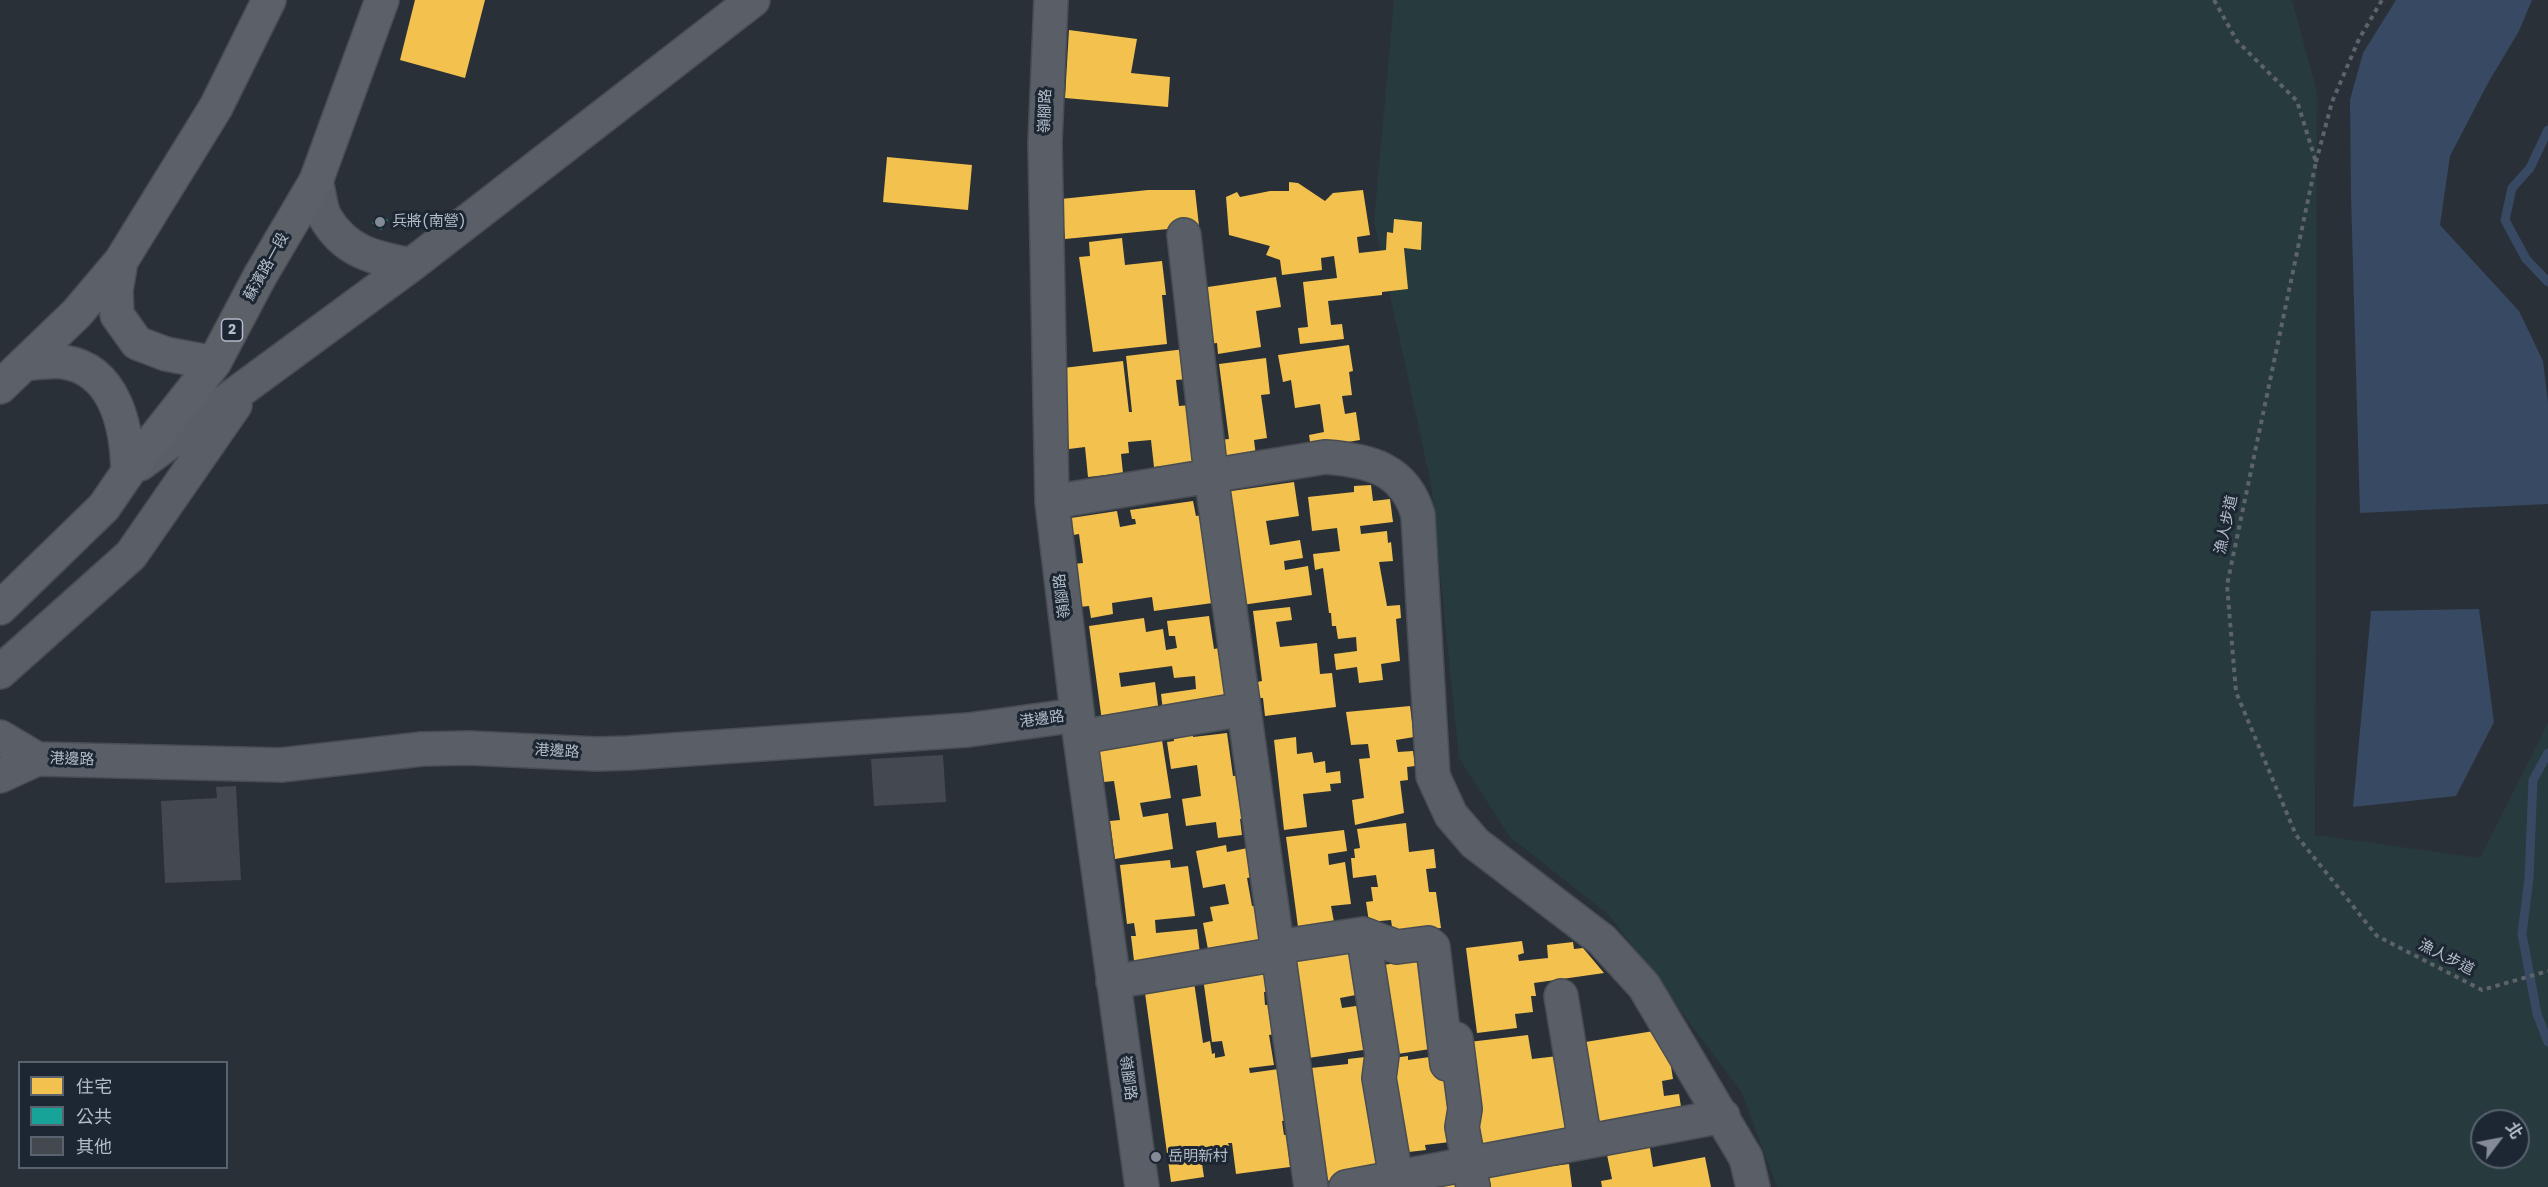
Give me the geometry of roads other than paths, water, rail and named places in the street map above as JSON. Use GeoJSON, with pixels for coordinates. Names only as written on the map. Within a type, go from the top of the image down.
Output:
{"type":"FeatureCollection","features":[{"type":"Feature","properties":{"kind":"main road"},"geometry":{"type":"LineString","coordinates":[[0,387],[77,313],[121,261],[216,107],[269,0]]}},
{"type":"Feature","properties":{"kind":"main road","name":"蘇濱路一段"},"geometry":{"type":"LineString","coordinates":[[0,608],[104,507],[128,472],[214,363],[260,276],[316,181],[382,0]]}},
{"type":"Feature","properties":{"kind":"main road"},"geometry":{"type":"LineString","coordinates":[[121,261],[116,290],[117,315],[137,343],[166,354],[214,363]]}},
{"type":"Feature","properties":{"kind":"main road"},"geometry":{"type":"LineString","coordinates":[[27,363],[64,362],[89,371],[110,391],[119,411],[127,442],[128,472]]}},
{"type":"Feature","properties":{"kind":"street"},"geometry":{"type":"LineString","coordinates":[[128,472],[411,265],[753,0]]}},
{"type":"Feature","properties":{"kind":"street","name":"嶺腳路"},"geometry":{"type":"LineString","coordinates":[[1051,0],[1045,143],[1052,502],[1078,726],[1142,1187]]}},
{"type":"Feature","properties":{"kind":"street"},"geometry":{"type":"LineString","coordinates":[[316,181],[324,216],[348,246],[378,259],[411,265]]}},
{"type":"Feature","properties":{"kind":"street"},"geometry":{"type":"LineString","coordinates":[[1184,235],[1211,475],[1311,1187]]}},
{"type":"Feature","properties":{"kind":"street"},"geometry":{"type":"LineString","coordinates":[[0,672],[131,555],[247,386]]}},
{"type":"Feature","properties":{"kind":"street"},"geometry":{"type":"LineString","coordinates":[[1052,502],[1325,457],[1347,459],[1370,465],[1389,473],[1402,482],[1413,497],[1418,515],[1433,776],[1452,815],[1475,843],[1602,940],[1656,1004],[1746,1158],[1753,1187]]}},
{"type":"Feature","properties":{"kind":"street","name":"港邊路"},"geometry":{"type":"LineString","coordinates":[[37,759],[281,765],[422,749],[470,748],[597,754],[629,753],[968,730],[1078,726],[1244,709]]}},
{"type":"Feature","properties":{"kind":"street"},"geometry":{"type":"LineString","coordinates":[[0,737],[37,759]]}},
{"type":"Feature","properties":{"kind":"street"},"geometry":{"type":"LineString","coordinates":[[0,776],[37,759]]}},
{"type":"Feature","properties":{"kind":"street"},"geometry":{"type":"LineString","coordinates":[[1363,934],[1382,1054],[1379,1078],[1396,1178]]}},
{"type":"Feature","properties":{"kind":"street"},"geometry":{"type":"LineString","coordinates":[[1113,982],[1363,934],[1397,947],[1428,943],[1433,947],[1447,1064]]}},
{"type":"Feature","properties":{"kind":"street"},"geometry":{"type":"LineString","coordinates":[[1561,996],[1585,1142]]}},
{"type":"Feature","properties":{"kind":"street"},"geometry":{"type":"LineString","coordinates":[[1452,1007],[1465,1109],[1462,1127],[1472,1176]]}},
{"type":"Feature","properties":{"kind":"street"},"geometry":{"type":"LineString","coordinates":[[1346,1187],[1396,1178],[1472,1176],[1585,1142],[1723,1116]]}},
{"type":"Feature","properties":{"kind":"water"},"geometry":{"type":"Polygon","coordinates":[[[2396,0],[2532,0],[2519,31],[2488,83],[2450,156],[2440,225],[2519,311],[2543,361],[2548,403],[2548,504],[2360,513],[2350,100],[2363,53],[2396,0]]]}},
{"type":"Feature","properties":{"kind":"water"},"geometry":{"type":"Polygon","coordinates":[[[2479,609],[2494,722],[2456,796],[2353,807],[2371,611],[2479,609]]]}},
{"type":"Feature","properties":{"kind":"waterway"},"geometry":{"type":"LineString","coordinates":[[2548,130],[2530,168],[2512,188],[2505,220],[2526,259],[2548,282]]}},
{"type":"Feature","properties":{"kind":"waterway"},"geometry":{"type":"LineString","coordinates":[[2548,753],[2533,780],[2529,878],[2522,934],[2537,1014],[2548,1042]]}},
{"type":"Feature","properties":{"kind":"place","name":"兵將(南營)"},"geometry":{"type":"Point","coordinates":[380,222]}},
{"type":"Feature","properties":{"kind":"place","name":"岳明新村"},"geometry":{"type":"Point","coordinates":[1156,1157]}}]}
